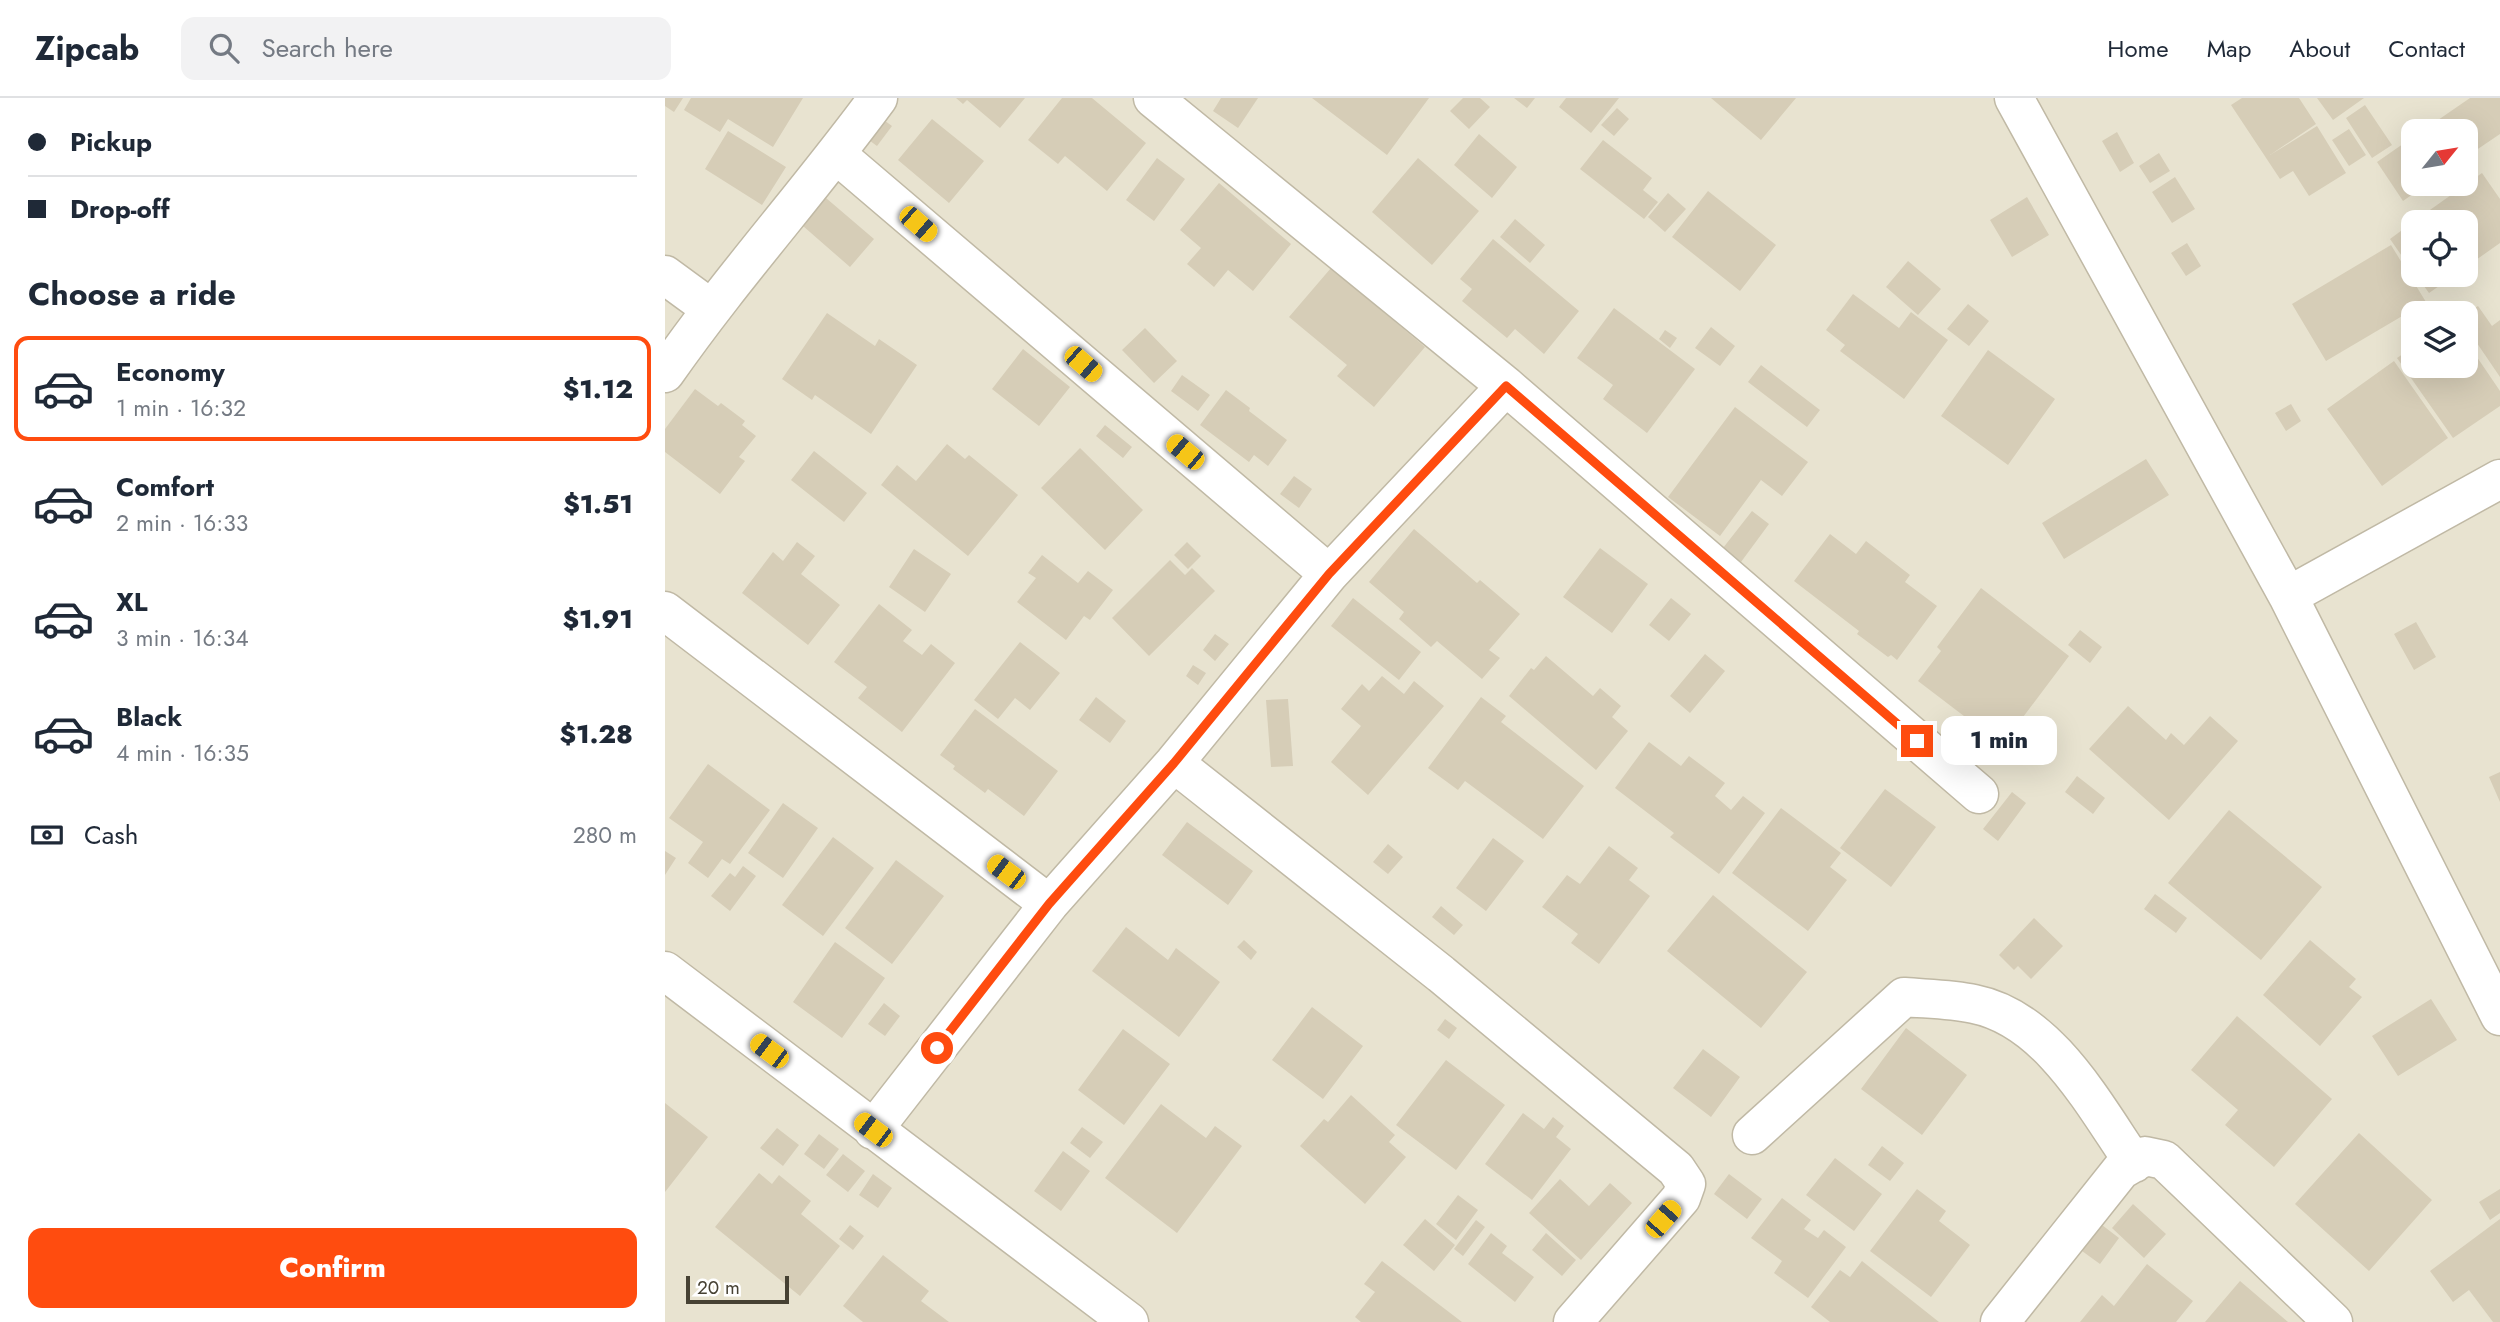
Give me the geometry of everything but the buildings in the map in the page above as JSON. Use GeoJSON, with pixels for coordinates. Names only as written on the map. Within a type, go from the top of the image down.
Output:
{"type":"FeatureCollection","features":[{"type":"Feature","properties":{"kind":"street"},"geometry":{"type":"LineString","coordinates":[[665,373],[710,308],[837,154],[878,98]]}},
{"type":"Feature","properties":{"kind":"street"},"geometry":{"type":"LineString","coordinates":[[1153,98],[1506,386],[1979,794]]}},
{"type":"Feature","properties":{"kind":"street"},"geometry":{"type":"LineString","coordinates":[[2030,105],[2288,596],[2500,1016]]}},
{"type":"Feature","properties":{"kind":"street"},"geometry":{"type":"LineString","coordinates":[[837,154],[1329,574]]}},
{"type":"Feature","properties":{"kind":"street"},"geometry":{"type":"LineString","coordinates":[[665,275],[710,308]]}},
{"type":"Feature","properties":{"kind":"street"},"geometry":{"type":"LineString","coordinates":[[873,1130],[1049,904],[1174,763],[1329,574],[1506,386]]}},
{"type":"Feature","properties":{"kind":"street"},"geometry":{"type":"LineString","coordinates":[[2288,596],[2500,479]]}},
{"type":"Feature","properties":{"kind":"street"},"geometry":{"type":"LineString","coordinates":[[665,611],[1049,904]]}},
{"type":"Feature","properties":{"kind":"street"},"geometry":{"type":"LineString","coordinates":[[1174,763],[1441,974],[1676,1169],[1686,1184],[1681,1198],[1592,1316]]}},
{"type":"Feature","properties":{"kind":"street"},"geometry":{"type":"LineString","coordinates":[[665,971],[1129,1322]]}},
{"type":"Feature","properties":{"kind":"street"},"geometry":{"type":"LineString","coordinates":[[1752,1135],[1904,997],[1976,1004],[2022,1023],[2063,1062],[2134,1163]]}},
{"type":"Feature","properties":{"kind":"street"},"geometry":{"type":"LineString","coordinates":[[2000,1322],[2121,1170],[2145,1156],[2164,1160],[2333,1322]]}},
{"type":"Feature","properties":{"kind":"shaded area"},"geometry":{"type":"Polygon","coordinates":[[[665,98],[2500,98],[2500,1322],[665,1322],[665,98]]]}},
{"type":"Feature","properties":{"kind":"route"},"geometry":{"type":"LineString","coordinates":[[937,1048],[1049,904],[1174,763],[1329,574],[1506,386],[1917,741]]}}]}
